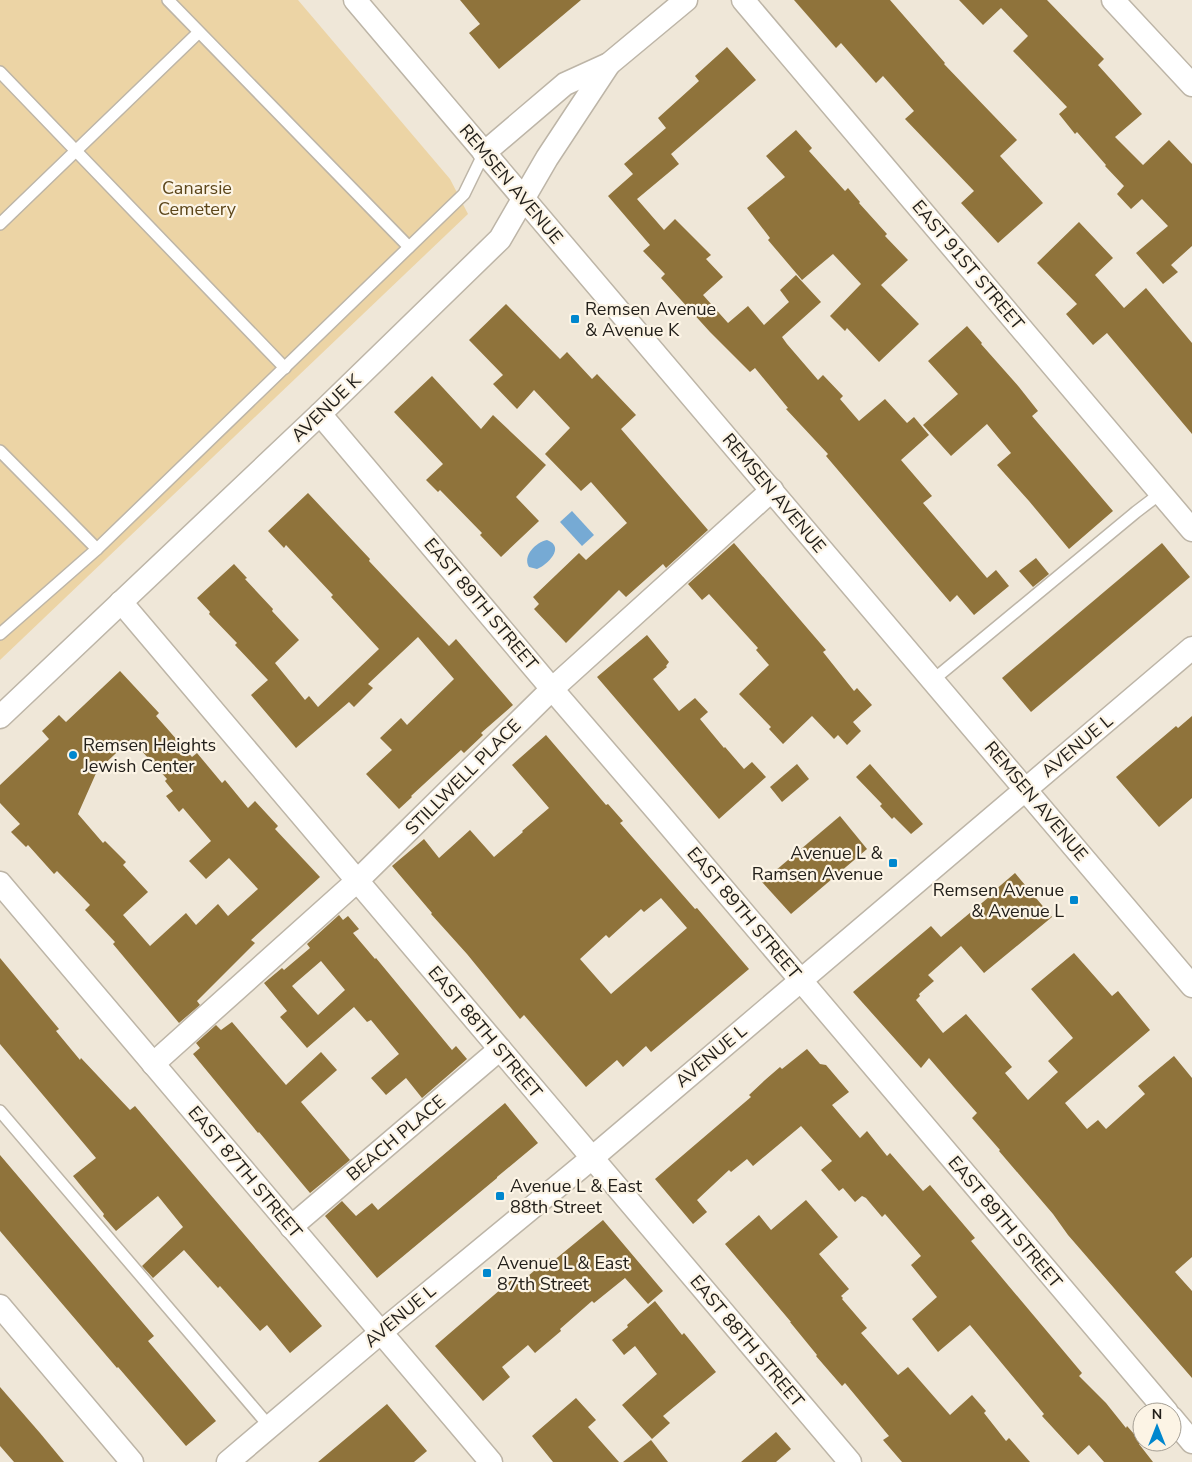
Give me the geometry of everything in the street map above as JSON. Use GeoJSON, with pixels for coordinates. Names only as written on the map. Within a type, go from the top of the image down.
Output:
{"type":"FeatureCollection","features":[{"type":"Feature","properties":{"kind":"street","name":"REMSEN AVENUE"},"geometry":{"type":"LineString","coordinates":[[355,0],[1192,986]]}},
{"type":"Feature","properties":{"kind":"street","name":"AVENUE K"},"geometry":{"type":"LineString","coordinates":[[484,152],[565,84],[608,64],[686,0]]}},
{"type":"Feature","properties":{"kind":"street","name":"EAST 91ST STREET"},"geometry":{"type":"LineString","coordinates":[[743,0],[1192,530]]}},
{"type":"Feature","properties":{"kind":"street"},"geometry":{"type":"LineString","coordinates":[[1113,0],[1192,85]]}},
{"type":"Feature","properties":{"kind":"street","name":"AVENUE K"},"geometry":{"type":"LineString","coordinates":[[0,717],[320,414],[500,239],[547,158],[608,64]]}},
{"type":"Feature","properties":{"kind":"street","name":"EAST 89TH STREET"},"geometry":{"type":"LineString","coordinates":[[320,414],[1159,1402]]}},
{"type":"Feature","properties":{"kind":"street","name":"STILLWELL PLACE"},"geometry":{"type":"LineString","coordinates":[[153,1064],[357,881],[552,689],[772,490]]}},
{"type":"Feature","properties":{"kind":"street","name":"EAST 88TH STREET"},"geometry":{"type":"LineString","coordinates":[[121,602],[850,1462]]}},
{"type":"Feature","properties":{"kind":"street","name":"AVENUE L"},"geometry":{"type":"LineString","coordinates":[[228,1462],[380,1333],[592,1158],[1192,648]]}},
{"type":"Feature","properties":{"kind":"street","name":"EAST 87TH STREET"},"geometry":{"type":"LineString","coordinates":[[0,883],[491,1462]]}},
{"type":"Feature","properties":{"kind":"street","name":"BEACH PLACE"},"geometry":{"type":"LineString","coordinates":[[291,1227],[500,1049]]}},
{"type":"Feature","properties":{"kind":"street"},"geometry":{"type":"LineString","coordinates":[[0,1306],[132,1462]]}},
{"type":"Feature","properties":{"kind":"street"},"geometry":{"type":"LineString","coordinates":[[1182,1430],[1192,1442]]}},
{"type":"Feature","properties":{"kind":"lane"},"geometry":{"type":"LineString","coordinates":[[168,0],[198,33],[409,247]]}},
{"type":"Feature","properties":{"kind":"lane"},"geometry":{"type":"LineString","coordinates":[[0,224],[198,33]]}},
{"type":"Feature","properties":{"kind":"lane"},"geometry":{"type":"LineString","coordinates":[[0,72],[285,368]]}},
{"type":"Feature","properties":{"kind":"lane"},"geometry":{"type":"LineString","coordinates":[[0,634],[97,550],[464,194],[484,152]]}},
{"type":"Feature","properties":{"kind":"lane"},"geometry":{"type":"LineString","coordinates":[[0,451],[97,550]]}},
{"type":"Feature","properties":{"kind":"lane"},"geometry":{"type":"LineString","coordinates":[[933,680],[1161,493]]}},
{"type":"Feature","properties":{"kind":"lane"},"geometry":{"type":"LineString","coordinates":[[0,1112],[270,1427]]}},
{"type":"Feature","properties":{"kind":"green space","name":"Canarsie Cemetery"},"geometry":{"type":"Polygon","coordinates":[[[0,0],[298,0],[450,179],[468,214],[0,660],[0,0]]]}},
{"type":"Feature","properties":{"kind":"water"},"geometry":{"type":"Polygon","coordinates":[[[572,511],[594,535],[582,546],[560,522],[572,511]]]}},
{"type":"Feature","properties":{"kind":"water"},"geometry":{"type":"Polygon","coordinates":[[[547,540],[555,547],[553,556],[537,569],[529,567],[527,558],[531,550],[547,540]]]}},
{"type":"Feature","properties":{"kind":"building"},"geometry":{"type":"Polygon","coordinates":[[[460,0],[581,0],[499,69],[469,33],[480,24],[460,0]]]}},
{"type":"Feature","properties":{"kind":"building"},"geometry":{"type":"Polygon","coordinates":[[[794,0],[890,0],[944,64],[1017,140],[1000,156],[1043,203],[998,243],[961,203],[974,191],[905,119],[914,111],[883,76],[876,83],[841,43],[836,48],[794,0]]]}},
{"type":"Feature","properties":{"kind":"building"},"geometry":{"type":"Polygon","coordinates":[[[959,0],[1047,0],[1104,59],[1098,65],[1142,114],[1115,137],[1143,165],[1169,140],[1192,164],[1192,246],[1171,265],[1178,272],[1163,284],[1136,253],[1168,226],[1142,199],[1131,209],[1117,194],[1124,186],[1077,132],[1075,134],[1059,114],[1067,107],[1013,51],[1028,36],[1001,8],[983,25],[959,0]]]}},
{"type":"Feature","properties":{"kind":"building"},"geometry":{"type":"Polygon","coordinates":[[[727,47],[756,80],[671,154],[679,164],[637,199],[664,230],[675,219],[711,255],[706,259],[723,277],[703,295],[728,323],[748,306],[764,325],[789,302],[780,290],[796,275],[821,302],[782,337],[787,344],[818,380],[823,375],[843,396],[840,399],[859,421],[885,399],[907,423],[914,417],[929,435],[901,460],[932,496],[923,503],[987,578],[996,570],[1009,586],[974,615],[957,595],[950,602],[826,456],[828,454],[786,409],[788,408],[755,368],[750,372],[710,332],[661,278],[665,274],[643,251],[650,245],[608,196],[633,174],[624,164],[666,128],[658,118],[699,81],[695,76],[727,47]]]}},
{"type":"Feature","properties":{"kind":"building"},"geometry":{"type":"Polygon","coordinates":[[[796,130],[812,148],[809,151],[845,191],[848,188],[887,234],[885,236],[908,260],[881,285],[919,324],[879,362],[847,328],[845,331],[830,316],[861,284],[833,254],[802,280],[768,240],[770,238],[747,208],[785,177],[766,156],[796,130]]]}},
{"type":"Feature","properties":{"kind":"building"},"geometry":{"type":"Polygon","coordinates":[[[1079,222],[1113,258],[1095,275],[1124,308],[1146,288],[1192,343],[1192,434],[1107,333],[1093,345],[1066,314],[1077,304],[1037,263],[1079,222]]]}},
{"type":"Feature","properties":{"kind":"building"},"geometry":{"type":"Polygon","coordinates":[[[506,304],[560,359],[567,352],[592,379],[597,374],[636,415],[621,429],[708,530],[666,568],[663,564],[626,597],[619,590],[566,643],[534,609],[539,604],[533,597],[579,553],[586,560],[627,523],[591,482],[581,491],[545,454],[570,428],[534,390],[517,409],[493,384],[503,375],[469,340],[506,304]]]}},
{"type":"Feature","properties":{"kind":"building"},"geometry":{"type":"Polygon","coordinates":[[[967,326],[1038,411],[1032,416],[1113,511],[1069,549],[997,465],[1011,453],[987,424],[951,456],[923,425],[958,394],[928,361],[967,326]]]}},
{"type":"Feature","properties":{"kind":"building"},"geometry":{"type":"Polygon","coordinates":[[[432,376],[481,429],[493,415],[546,465],[516,497],[539,521],[501,557],[480,535],[482,533],[440,490],[438,492],[426,480],[443,464],[394,412],[432,376]]]}},
{"type":"Feature","properties":{"kind":"building"},"geometry":{"type":"Polygon","coordinates":[[[308,493],[449,646],[456,639],[513,705],[481,733],[483,735],[464,753],[461,750],[399,809],[366,774],[392,750],[380,738],[401,718],[407,725],[454,679],[418,637],[368,684],[373,688],[354,707],[349,702],[296,748],[251,695],[268,680],[235,645],[237,643],[209,614],[210,612],[197,598],[234,564],[247,578],[245,579],[273,609],[272,611],[299,640],[275,663],[305,700],[309,696],[318,707],[379,649],[331,597],[333,595],[286,545],[284,548],[268,531],[308,493]]]}},
{"type":"Feature","properties":{"kind":"building"},"geometry":{"type":"Polygon","coordinates":[[[734,543],[826,650],[823,652],[854,691],[857,688],[872,705],[853,722],[861,731],[847,745],[838,735],[834,739],[812,716],[783,744],[769,729],[771,727],[739,694],[769,665],[756,650],[758,648],[709,594],[702,600],[688,584],[734,543]]]}},
{"type":"Feature","properties":{"kind":"building"},"geometry":{"type":"Polygon","coordinates":[[[1162,543],[1190,577],[1031,712],[1002,678],[1162,543]]]}},
{"type":"Feature","properties":{"kind":"building"},"geometry":{"type":"Polygon","coordinates":[[[1036,558],[1049,574],[1033,587],[1019,571],[1036,558]]]}},
{"type":"Feature","properties":{"kind":"building"},"geometry":{"type":"Polygon","coordinates":[[[647,635],[669,662],[667,667],[653,679],[679,711],[695,698],[708,712],[700,719],[724,748],[744,769],[752,762],[766,777],[719,819],[597,677],[647,635]]]}},
{"type":"Feature","properties":{"kind":"building"},"geometry":{"type":"Polygon","coordinates":[[[120,671],[159,713],[156,716],[192,757],[197,753],[222,783],[225,780],[248,808],[255,801],[278,826],[275,829],[320,877],[251,940],[255,943],[197,1001],[200,1005],[179,1023],[113,944],[115,942],[85,910],[90,905],[57,871],[54,874],[28,845],[26,847],[11,832],[20,824],[0,803],[0,785],[49,739],[42,731],[59,715],[66,722],[120,671]],[[131,739],[97,771],[78,814],[103,843],[105,841],[126,862],[123,865],[148,892],[123,915],[150,946],[186,913],[196,925],[218,904],[228,916],[258,889],[229,858],[206,879],[189,861],[211,841],[183,808],[179,812],[166,796],[173,791],[165,781],[167,779],[131,739]]]}},
{"type":"Feature","properties":{"kind":"building"},"geometry":{"type":"Polygon","coordinates":[[[1192,716],[1192,798],[1159,827],[1116,777],[1176,726],[1178,728],[1192,716]]]}},
{"type":"Feature","properties":{"kind":"building"},"geometry":{"type":"Polygon","coordinates":[[[546,735],[606,805],[608,804],[623,821],[620,823],[749,969],[651,1052],[646,1046],[623,1067],[617,1060],[586,1087],[524,1015],[520,1019],[392,866],[424,839],[439,858],[470,830],[494,857],[549,808],[512,765],[546,735]],[[661,898],[644,912],[641,909],[609,938],[606,935],[580,959],[611,994],[687,928],[661,898]]]}},
{"type":"Feature","properties":{"kind":"building"},"geometry":{"type":"Polygon","coordinates":[[[797,764],[809,779],[782,802],[770,787],[797,764]]]}},
{"type":"Feature","properties":{"kind":"building"},"geometry":{"type":"Polygon","coordinates":[[[870,764],[923,824],[911,834],[894,817],[892,819],[880,806],[882,804],[856,777],[870,764]]]}},
{"type":"Feature","properties":{"kind":"building"},"geometry":{"type":"Polygon","coordinates":[[[840,816],[867,849],[791,914],[762,882],[840,816]]]}},
{"type":"Feature","properties":{"kind":"building"},"geometry":{"type":"Polygon","coordinates":[[[1015,873],[1052,917],[984,973],[961,946],[928,975],[934,981],[919,994],[920,996],[916,1000],[943,1033],[966,1014],[1012,1067],[1005,1073],[1028,1100],[1058,1072],[1048,1061],[1073,1038],[1031,989],[1074,953],[1112,996],[1118,991],[1150,1030],[1065,1103],[1087,1129],[1098,1120],[1106,1129],[1145,1094],[1138,1086],[1174,1056],[1192,1078],[1192,1257],[1175,1272],[1192,1291],[1192,1378],[1068,1235],[1053,1214],[972,1118],[977,1113],[929,1058],[921,1068],[853,992],[931,926],[941,937],[1015,873]]]}},
{"type":"Feature","properties":{"kind":"building"},"geometry":{"type":"Polygon","coordinates":[[[339,915],[343,920],[348,916],[359,929],[353,933],[452,1050],[456,1046],[467,1059],[422,1098],[406,1078],[386,1095],[371,1078],[399,1054],[371,1020],[367,1022],[354,1007],[307,1048],[280,1017],[287,1011],[264,983],[282,968],[284,970],[310,948],[307,944],[339,915]],[[321,961],[292,986],[318,1015],[345,990],[321,961]]]}},
{"type":"Feature","properties":{"kind":"building"},"geometry":{"type":"Polygon","coordinates":[[[0,958],[59,1029],[56,1031],[80,1060],[81,1058],[130,1110],[135,1106],[322,1326],[290,1353],[267,1325],[260,1331],[220,1286],[218,1288],[184,1250],[153,1278],[142,1266],[183,1227],[158,1196],[116,1231],[73,1176],[96,1158],[0,1044],[0,958]]]}},
{"type":"Feature","properties":{"kind":"building"},"geometry":{"type":"Polygon","coordinates":[[[232,1022],[286,1085],[321,1052],[337,1070],[301,1102],[350,1160],[310,1193],[193,1054],[200,1048],[196,1043],[216,1025],[221,1030],[232,1022]]]}},
{"type":"Feature","properties":{"kind":"building"},"geometry":{"type":"Polygon","coordinates":[[[807,1049],[820,1064],[826,1065],[849,1092],[832,1105],[860,1138],[867,1131],[887,1156],[890,1153],[923,1191],[930,1185],[975,1238],[971,1241],[1082,1373],[1079,1376],[1106,1403],[1126,1428],[1127,1426],[1132,1432],[1132,1452],[1145,1452],[1153,1462],[1104,1462],[1089,1445],[1078,1455],[1042,1416],[1044,1414],[970,1325],[938,1352],[912,1319],[937,1297],[911,1265],[921,1256],[885,1214],[882,1217],[866,1198],[862,1196],[855,1202],[843,1188],[839,1191],[821,1170],[832,1161],[801,1126],[753,1166],[747,1159],[731,1172],[729,1170],[697,1200],[707,1212],[693,1224],[655,1179],[751,1097],[749,1095],[780,1067],[782,1069],[807,1049]]]}},
{"type":"Feature","properties":{"kind":"building"},"geometry":{"type":"Polygon","coordinates":[[[505,1103],[538,1143],[377,1278],[325,1216],[342,1201],[356,1216],[372,1203],[378,1210],[505,1103]]]}},
{"type":"Feature","properties":{"kind":"building"},"geometry":{"type":"Polygon","coordinates":[[[0,1155],[154,1336],[148,1341],[216,1421],[186,1446],[0,1231],[0,1155]]]}},
{"type":"Feature","properties":{"kind":"building"},"geometry":{"type":"Polygon","coordinates":[[[806,1200],[838,1237],[819,1254],[849,1289],[841,1296],[867,1328],[861,1333],[898,1375],[908,1367],[950,1415],[972,1395],[986,1411],[984,1413],[1006,1441],[1009,1438],[1030,1462],[902,1462],[883,1440],[889,1436],[845,1383],[842,1386],[816,1356],[791,1322],[725,1244],[759,1215],[771,1230],[806,1200]]]}},
{"type":"Feature","properties":{"kind":"building"},"geometry":{"type":"Polygon","coordinates":[[[603,1220],[663,1291],[648,1304],[625,1278],[594,1303],[592,1301],[535,1353],[528,1345],[502,1367],[510,1377],[483,1401],[435,1346],[515,1277],[520,1283],[549,1258],[552,1262],[603,1220]]]}},
{"type":"Feature","properties":{"kind":"building"},"geometry":{"type":"Polygon","coordinates":[[[655,1301],[682,1335],[684,1333],[716,1372],[663,1416],[670,1423],[652,1439],[622,1405],[657,1374],[635,1346],[624,1355],[612,1340],[655,1301]]]}},
{"type":"Feature","properties":{"kind":"building"},"geometry":{"type":"Polygon","coordinates":[[[0,1387],[64,1462],[14,1462],[0,1446],[0,1387]]]}},
{"type":"Feature","properties":{"kind":"building"},"geometry":{"type":"Polygon","coordinates":[[[576,1398],[596,1420],[588,1427],[619,1462],[553,1462],[532,1436],[576,1398]]]}},
{"type":"Feature","properties":{"kind":"building"},"geometry":{"type":"Polygon","coordinates":[[[387,1404],[427,1451],[414,1462],[318,1462],[387,1404]]]}},
{"type":"Feature","properties":{"kind":"building"},"geometry":{"type":"Polygon","coordinates":[[[776,1432],[791,1449],[776,1462],[741,1462],[776,1432]]]}},
{"type":"Feature","properties":{"kind":"building"},"geometry":{"type":"Polygon","coordinates":[[[651,1440],[668,1462],[623,1462],[651,1440]]]}},
{"type":"Feature","properties":{"kind":"place","name":"Remsen Avenue & Avenue K"},"geometry":{"type":"Point","coordinates":[575,319]}},
{"type":"Feature","properties":{"kind":"place","name":"Remsen Heights Jewish Center"},"geometry":{"type":"Point","coordinates":[73,755]}},
{"type":"Feature","properties":{"kind":"place","name":"Avenue L & Ramsen Avenue"},"geometry":{"type":"Point","coordinates":[893,863]}},
{"type":"Feature","properties":{"kind":"place","name":"Remsen Avenue & Avenue L"},"geometry":{"type":"Point","coordinates":[1074,900]}},
{"type":"Feature","properties":{"kind":"place","name":"Avenue L & East 88th Street"},"geometry":{"type":"Point","coordinates":[500,1196]}},
{"type":"Feature","properties":{"kind":"place","name":"Avenue L & East 87th Street"},"geometry":{"type":"Point","coordinates":[487,1273]}}]}
